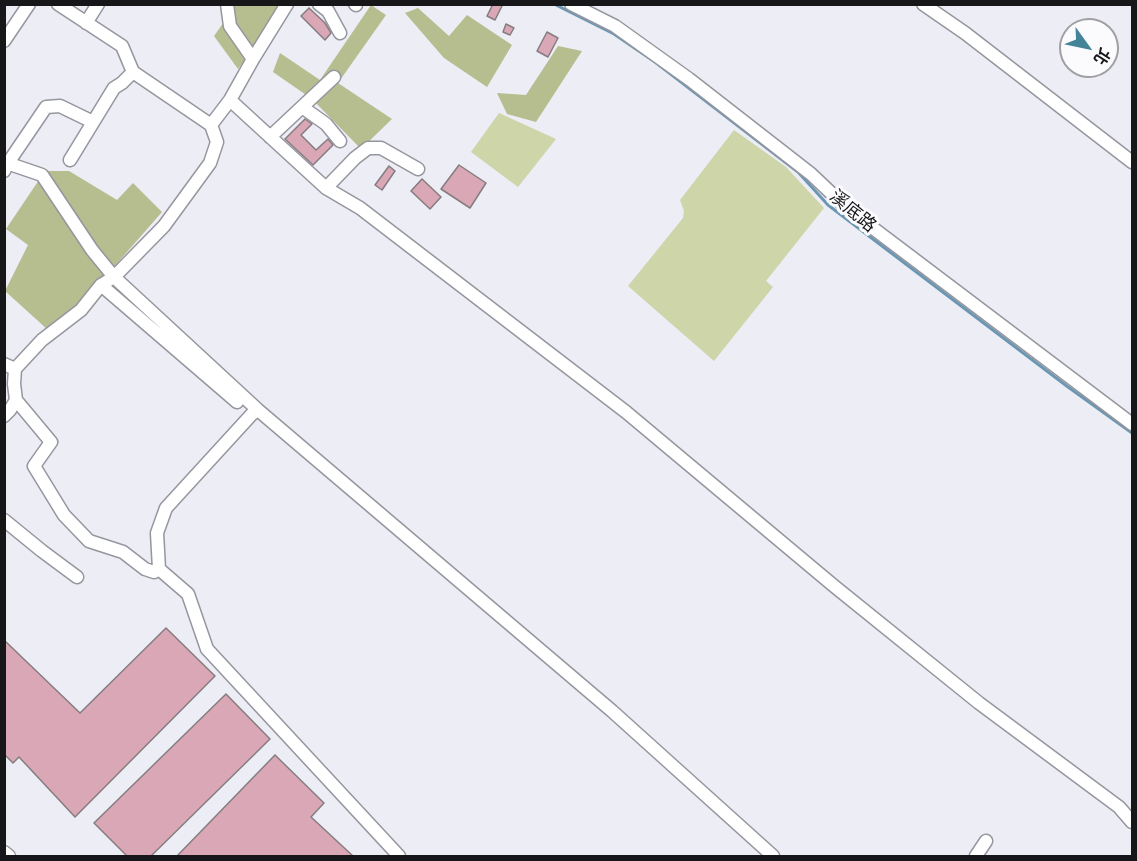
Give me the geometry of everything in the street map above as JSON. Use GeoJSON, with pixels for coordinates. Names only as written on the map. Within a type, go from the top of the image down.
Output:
{"type":"FeatureCollection","features":[{"type":"Feature","properties":{"kind":"street"},"geometry":{"type":"LineString","coordinates":[[4,41],[29,4]]}},
{"type":"Feature","properties":{"kind":"street"},"geometry":{"type":"LineString","coordinates":[[58,4],[122,46],[133,72],[211,125],[217,142],[210,163],[164,226],[114,277],[101,285],[81,310],[10,367],[16,400],[51,442],[34,466],[64,515],[89,541],[123,552],[145,569],[154,572],[159,569]]}},
{"type":"Feature","properties":{"kind":"street"},"geometry":{"type":"LineString","coordinates":[[86,23],[98,4]]}},
{"type":"Feature","properties":{"kind":"street"},"geometry":{"type":"LineString","coordinates":[[227,4],[230,27],[253,59]]}},
{"type":"Feature","properties":{"kind":"street"},"geometry":{"type":"LineString","coordinates":[[211,125],[230,100],[287,4]]}},
{"type":"Feature","properties":{"kind":"street","name":"溪底路"},"geometry":{"type":"LineString","coordinates":[[571,4],[615,26],[688,79],[811,174],[849,210],[1132,424]]}},
{"type":"Feature","properties":{"kind":"street"},"geometry":{"type":"LineString","coordinates":[[923,4],[965,33],[1132,162]]}},
{"type":"Feature","properties":{"kind":"street"},"geometry":{"type":"LineString","coordinates":[[327,7],[340,33]]}},
{"type":"Feature","properties":{"kind":"street"},"geometry":{"type":"LineString","coordinates":[[70,160],[114,88],[133,72]]}},
{"type":"Feature","properties":{"kind":"street"},"geometry":{"type":"LineString","coordinates":[[270,137],[334,77]]}},
{"type":"Feature","properties":{"kind":"street"},"geometry":{"type":"LineString","coordinates":[[230,100],[326,188],[378,221],[626,412],[843,594],[979,703],[1119,807],[1132,822]]}},
{"type":"Feature","properties":{"kind":"street"},"geometry":{"type":"LineString","coordinates":[[93,122],[60,106],[46,107],[6,165],[42,175],[92,250],[114,277],[255,412]]}},
{"type":"Feature","properties":{"kind":"street"},"geometry":{"type":"LineString","coordinates":[[302,107],[326,124],[340,141]]}},
{"type":"Feature","properties":{"kind":"street"},"geometry":{"type":"LineString","coordinates":[[326,188],[368,148],[381,148],[418,169]]}},
{"type":"Feature","properties":{"kind":"street"},"geometry":{"type":"LineString","coordinates":[[101,285],[612,711],[773,856]]}},
{"type":"Feature","properties":{"kind":"street"},"geometry":{"type":"LineString","coordinates":[[4,416],[16,400]]}},
{"type":"Feature","properties":{"kind":"street"},"geometry":{"type":"LineString","coordinates":[[255,412],[166,508],[157,533],[159,569],[188,594],[207,650],[399,856]]}},
{"type":"Feature","properties":{"kind":"street"},"geometry":{"type":"LineString","coordinates":[[4,520],[77,577]]}},
{"type":"Feature","properties":{"kind":"street"},"geometry":{"type":"LineString","coordinates":[[976,856],[986,841]]}},
{"type":"Feature","properties":{"kind":"street"},"geometry":{"type":"LineString","coordinates":[[4,852],[9,856]]}},
{"type":"Feature","properties":{"kind":"green space"},"geometry":{"type":"Polygon","coordinates":[[[236,5],[285,5],[238,69],[214,36],[236,5]]]}},
{"type":"Feature","properties":{"kind":"green space"},"geometry":{"type":"Polygon","coordinates":[[[371,5],[386,15],[338,83],[392,119],[361,149],[312,99],[273,72],[280,53],[320,80],[371,5]]]}},
{"type":"Feature","properties":{"kind":"green space"},"geometry":{"type":"Polygon","coordinates":[[[418,8],[449,36],[467,15],[512,45],[487,87],[444,58],[405,13],[418,8]]]}},
{"type":"Feature","properties":{"kind":"green space"},"geometry":{"type":"Polygon","coordinates":[[[558,46],[582,51],[536,122],[507,114],[497,93],[526,95],[558,46]]]}},
{"type":"Feature","properties":{"kind":"green space"},"geometry":{"type":"Polygon","coordinates":[[[499,113],[556,139],[518,187],[471,152],[499,113]]]}},
{"type":"Feature","properties":{"kind":"green space"},"geometry":{"type":"Polygon","coordinates":[[[734,130],[786,167],[824,208],[766,281],[773,287],[714,361],[628,286],[683,218],[684,211],[680,200],[734,130]]]}},
{"type":"Feature","properties":{"kind":"green space"},"geometry":{"type":"Polygon","coordinates":[[[45,171],[69,171],[117,200],[133,183],[162,212],[78,308],[48,330],[5,291],[28,245],[6,229],[45,171]]]}},
{"type":"Feature","properties":{"kind":"building"},"geometry":{"type":"Polygon","coordinates":[[[493,4],[503,4],[495,20],[487,16],[493,4]]]}},
{"type":"Feature","properties":{"kind":"building"},"geometry":{"type":"Polygon","coordinates":[[[309,8],[325,23],[331,33],[325,40],[301,16],[309,8]]]}},
{"type":"Feature","properties":{"kind":"building"},"geometry":{"type":"Polygon","coordinates":[[[506,24],[514,28],[510,35],[503,32],[506,24]]]}},
{"type":"Feature","properties":{"kind":"building"},"geometry":{"type":"Polygon","coordinates":[[[547,32],[558,38],[548,57],[537,51],[547,32]]]}},
{"type":"Feature","properties":{"kind":"building"},"geometry":{"type":"Polygon","coordinates":[[[305,119],[312,124],[301,135],[316,150],[328,139],[333,145],[313,165],[285,139],[305,119]]]}},
{"type":"Feature","properties":{"kind":"building"},"geometry":{"type":"Polygon","coordinates":[[[459,165],[486,183],[470,208],[441,189],[459,165]]]}},
{"type":"Feature","properties":{"kind":"building"},"geometry":{"type":"Polygon","coordinates":[[[389,166],[395,171],[382,190],[375,185],[389,166]]]}},
{"type":"Feature","properties":{"kind":"building"},"geometry":{"type":"Polygon","coordinates":[[[422,179],[441,197],[430,209],[411,191],[422,179]]]}},
{"type":"Feature","properties":{"kind":"building"},"geometry":{"type":"Polygon","coordinates":[[[166,628],[215,676],[75,817],[19,757],[13,763],[4,754],[4,640],[80,713],[166,628]]]}},
{"type":"Feature","properties":{"kind":"building"},"geometry":{"type":"Polygon","coordinates":[[[226,694],[270,739],[151,856],[127,856],[94,823],[226,694]]]}},
{"type":"Feature","properties":{"kind":"building"},"geometry":{"type":"Polygon","coordinates":[[[275,755],[324,803],[311,817],[353,856],[177,856],[275,755]]]}},
{"type":"Feature","properties":{"kind":"waterway"},"geometry":{"type":"LineString","coordinates":[[554,4],[614,34],[655,62],[798,172],[828,205],[1132,433]]}}]}
